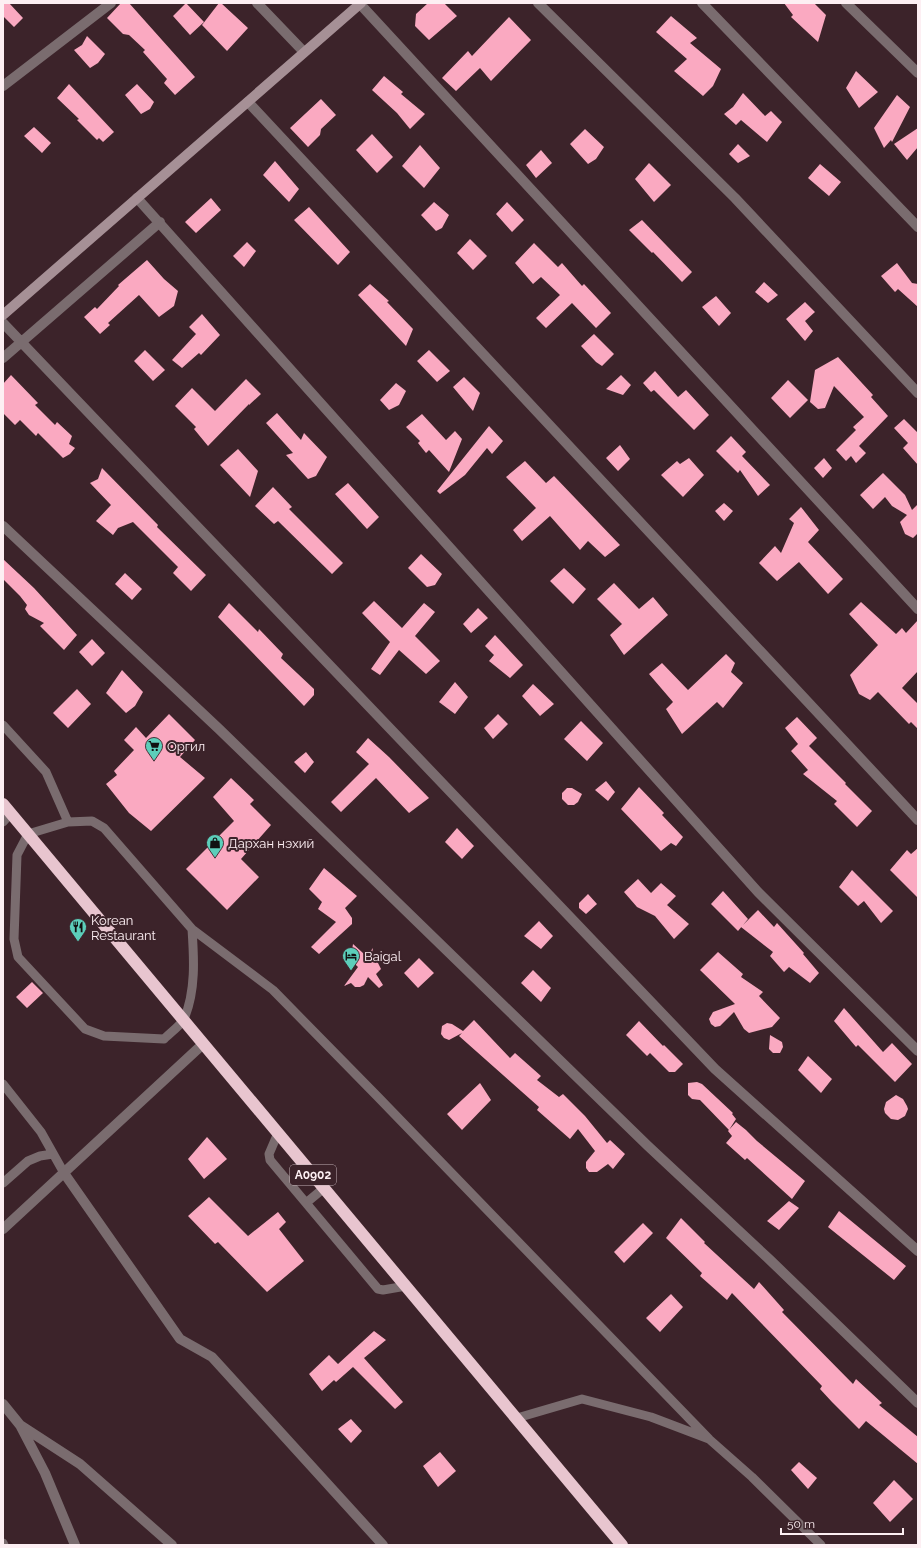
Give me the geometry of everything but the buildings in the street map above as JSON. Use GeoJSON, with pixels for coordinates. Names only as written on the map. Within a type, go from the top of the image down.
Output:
{"type":"FeatureCollection","features":[{"type":"Feature","properties":{"kind":"highway","name":"A0902"},"geometry":{"type":"LineString","coordinates":[[6,813],[28,834],[622,1545]]}},
{"type":"Feature","properties":{"kind":"street"},"geometry":{"type":"LineString","coordinates":[[3,86],[111,3]]}},
{"type":"Feature","properties":{"kind":"street"},"geometry":{"type":"LineString","coordinates":[[257,3],[304,52]]}},
{"type":"Feature","properties":{"kind":"street"},"geometry":{"type":"LineString","coordinates":[[538,3],[735,198],[918,393]]}},
{"type":"Feature","properties":{"kind":"street"},"geometry":{"type":"LineString","coordinates":[[702,3],[918,227]]}},
{"type":"Feature","properties":{"kind":"street"},"geometry":{"type":"LineString","coordinates":[[846,3],[918,73]]}},
{"type":"Feature","properties":{"kind":"street"},"geometry":{"type":"LineString","coordinates":[[3,315],[360,4],[918,608]]}},
{"type":"Feature","properties":{"kind":"street"},"geometry":{"type":"LineString","coordinates":[[248,102],[918,820]]}},
{"type":"Feature","properties":{"kind":"street"},"geometry":{"type":"LineString","coordinates":[[138,198],[758,892],[918,1051]]}},
{"type":"Feature","properties":{"kind":"street"},"geometry":{"type":"LineString","coordinates":[[3,358],[160,222]]}},
{"type":"Feature","properties":{"kind":"street"},"geometry":{"type":"LineString","coordinates":[[3,323],[715,1069],[918,1250]]}},
{"type":"Feature","properties":{"kind":"street"},"geometry":{"type":"LineString","coordinates":[[3,526],[219,729],[648,1146],[770,1260],[918,1403]]}},
{"type":"Feature","properties":{"kind":"street"},"geometry":{"type":"LineString","coordinates":[[3,1229],[203,1044]]}},
{"type":"Feature","properties":{"kind":"street"},"geometry":{"type":"LineString","coordinates":[[64,1173],[180,1338],[212,1357],[383,1545]]}},
{"type":"Feature","properties":{"kind":"street"},"geometry":{"type":"LineString","coordinates":[[3,1404],[20,1425],[45,1473],[75,1545]]}},
{"type":"Feature","properties":{"kind":"street"},"geometry":{"type":"LineString","coordinates":[[20,1425],[80,1464],[172,1545]]}},
{"type":"Feature","properties":{"kind":"lane"},"geometry":{"type":"LineString","coordinates":[[3,726],[15,737],[46,772],[68,822]]}},
{"type":"Feature","properties":{"kind":"lane"},"geometry":{"type":"LineString","coordinates":[[192,929],[192,990],[183,1020],[164,1039],[104,1036],[85,1029],[18,957],[14,939],[17,855],[28,834],[68,822],[92,821],[104,828],[192,929],[273,990],[709,1439],[752,1477],[821,1545]]}},
{"type":"Feature","properties":{"kind":"lane"},"geometry":{"type":"LineString","coordinates":[[3,1084],[48,1142],[64,1173]]}},
{"type":"Feature","properties":{"kind":"lane"},"geometry":{"type":"LineString","coordinates":[[278,1133],[269,1154],[270,1160],[378,1290],[406,1286]]}},
{"type":"Feature","properties":{"kind":"lane"},"geometry":{"type":"LineString","coordinates":[[3,1183],[28,1161],[40,1156],[53,1154]]}},
{"type":"Feature","properties":{"kind":"lane"},"geometry":{"type":"LineString","coordinates":[[306,1203],[324,1188]]}},
{"type":"Feature","properties":{"kind":"lane"},"geometry":{"type":"LineString","coordinates":[[517,1418],[582,1399],[651,1417],[709,1439]]}},
{"type":"Feature","properties":{"kind":"place","name":"Оргил"},"geometry":{"type":"Point","coordinates":[154,761]}},
{"type":"Feature","properties":{"kind":"place","name":"Дархан нэхий"},"geometry":{"type":"Point","coordinates":[215,858]}},
{"type":"Feature","properties":{"kind":"place","name":"Korean Restaurant"},"geometry":{"type":"Point","coordinates":[78,942]}},
{"type":"Feature","properties":{"kind":"place","name":"Baigal"},"geometry":{"type":"Point","coordinates":[351,971]}}]}
